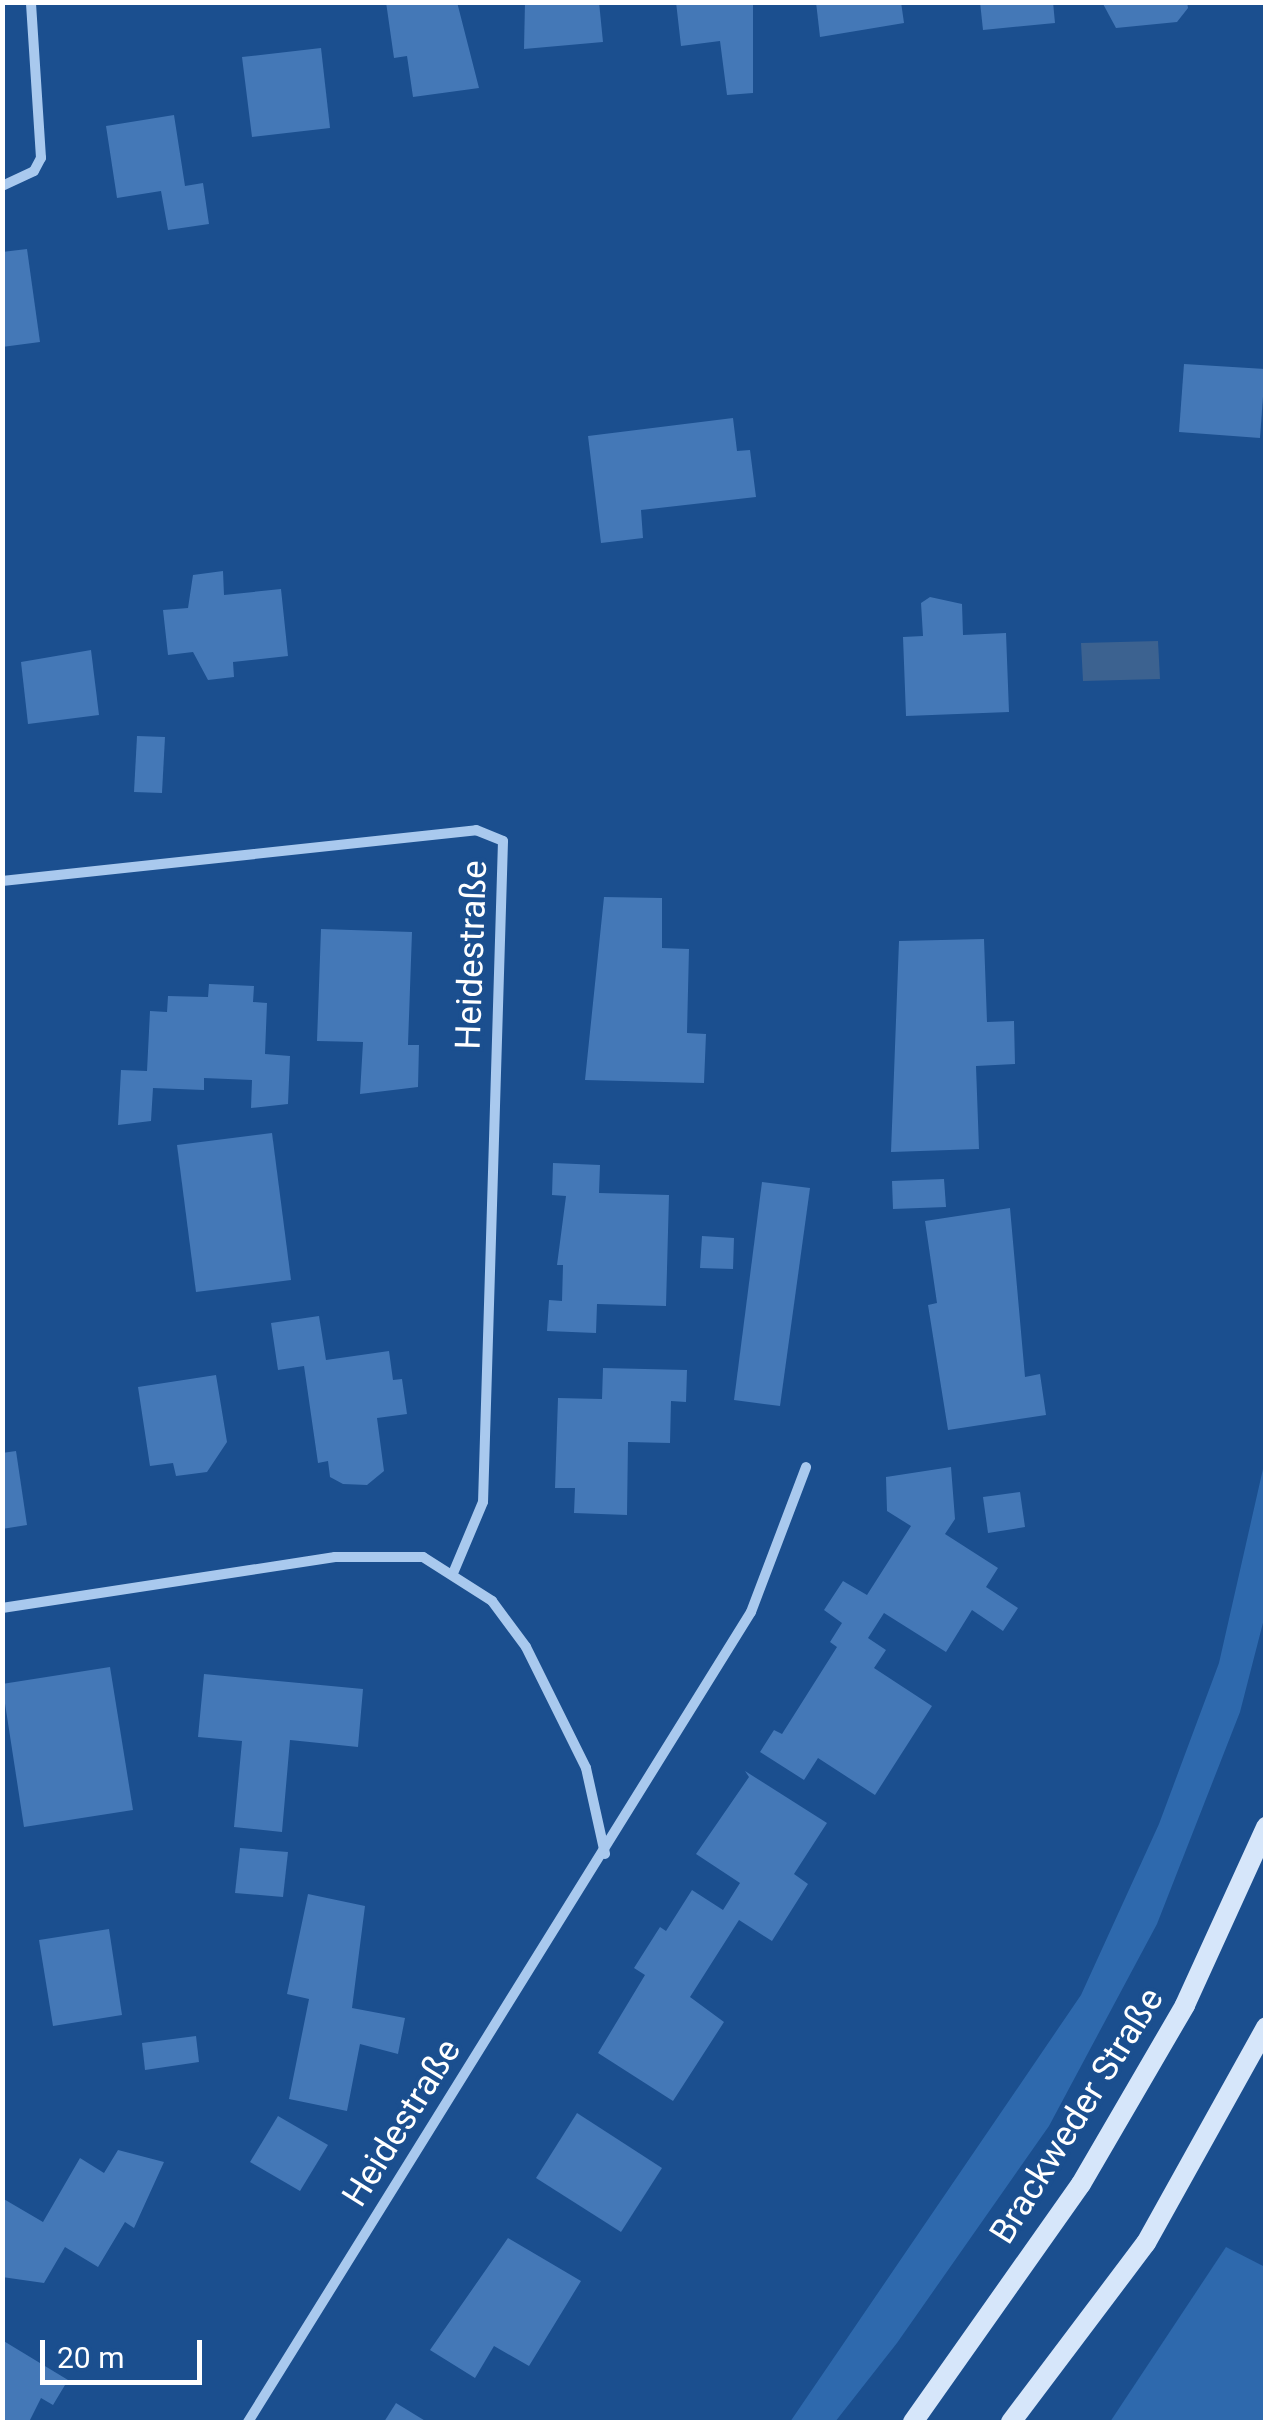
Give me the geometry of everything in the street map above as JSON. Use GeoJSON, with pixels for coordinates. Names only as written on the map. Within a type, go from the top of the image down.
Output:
{"type":"FeatureCollection","features":[{"type":"Feature","properties":{"kind":"main road","name":"Brackweder Straße"},"geometry":{"type":"LineString","coordinates":[[913,2422],[1082,2184],[1185,2005],[1266,1827]]}},
{"type":"Feature","properties":{"kind":"main road"},"geometry":{"type":"LineString","coordinates":[[1012,2422],[1146,2242],[1266,2026]]}},
{"type":"Feature","properties":{"kind":"street"},"geometry":{"type":"LineString","coordinates":[[2,186],[34,172],[41,158],[31,2]]}},
{"type":"Feature","properties":{"kind":"street","name":"Heidestraße"},"geometry":{"type":"LineString","coordinates":[[2,880],[476,830],[503,841],[483,1502],[454,1571]]}},
{"type":"Feature","properties":{"kind":"street","name":"Heidestraße"},"geometry":{"type":"LineString","coordinates":[[248,2422],[605,1855],[751,1612],[806,1467]]}},
{"type":"Feature","properties":{"kind":"street"},"geometry":{"type":"LineString","coordinates":[[2,1608],[335,1557],[423,1557],[454,1571],[492,1601],[561,1707],[586,1768],[605,1855]]}},
{"type":"Feature","properties":{"kind":"shaded area"},"geometry":{"type":"Polygon","coordinates":[[[1158,641],[1160,679],[1083,681],[1081,643],[1158,641]]]}},
{"type":"Feature","properties":{"kind":"shaded area"},"geometry":{"type":"Polygon","coordinates":[[[1265,1460],[1265,1615],[1240,1712],[1157,1924],[1049,2126],[897,2343],[835,2422],[790,2422],[1081,1995],[1159,1824],[1219,1663],[1265,1460]]]}},
{"type":"Feature","properties":{"kind":"shaded area"},"geometry":{"type":"Polygon","coordinates":[[[1226,2247],[1265,2267],[1265,2422],[1110,2422],[1226,2247]]]}},
{"type":"Feature","properties":{"kind":"building"},"geometry":{"type":"Polygon","coordinates":[[[386,2],[457,2],[479,88],[413,97],[407,56],[394,58],[386,2]]]}},
{"type":"Feature","properties":{"kind":"building"},"geometry":{"type":"Polygon","coordinates":[[[525,2],[599,2],[603,42],[524,49],[525,2]]]}},
{"type":"Feature","properties":{"kind":"building"},"geometry":{"type":"Polygon","coordinates":[[[676,2],[753,2],[753,93],[727,95],[720,41],[681,46],[676,2]]]}},
{"type":"Feature","properties":{"kind":"building"},"geometry":{"type":"Polygon","coordinates":[[[816,2],[901,2],[904,23],[820,37],[816,2]]]}},
{"type":"Feature","properties":{"kind":"building"},"geometry":{"type":"Polygon","coordinates":[[[980,2],[1053,2],[1055,23],[983,30],[980,2]]]}},
{"type":"Feature","properties":{"kind":"building"},"geometry":{"type":"Polygon","coordinates":[[[1102,2],[1187,2],[1188,8],[1177,22],[1116,28],[1102,2]]]}},
{"type":"Feature","properties":{"kind":"building"},"geometry":{"type":"Polygon","coordinates":[[[321,48],[330,128],[252,137],[242,57],[321,48]]]}},
{"type":"Feature","properties":{"kind":"building"},"geometry":{"type":"Polygon","coordinates":[[[174,115],[185,186],[203,183],[209,224],[168,230],[161,191],[117,198],[106,126],[174,115]]]}},
{"type":"Feature","properties":{"kind":"building"},"geometry":{"type":"Polygon","coordinates":[[[27,249],[40,342],[2,347],[2,252],[27,249]]]}},
{"type":"Feature","properties":{"kind":"building"},"geometry":{"type":"Polygon","coordinates":[[[1184,364],[1265,369],[1260,438],[1179,432],[1184,364]]]}},
{"type":"Feature","properties":{"kind":"building"},"geometry":{"type":"Polygon","coordinates":[[[733,418],[737,451],[750,450],[756,497],[641,510],[643,538],[601,543],[588,436],[733,418]]]}},
{"type":"Feature","properties":{"kind":"building"},"geometry":{"type":"Polygon","coordinates":[[[223,571],[224,595],[281,589],[288,656],[233,662],[234,677],[208,680],[193,652],[168,655],[163,610],[188,608],[193,575],[223,571]]]}},
{"type":"Feature","properties":{"kind":"building"},"geometry":{"type":"Polygon","coordinates":[[[930,597],[962,604],[963,635],[1006,633],[1009,712],[906,716],[903,637],[923,636],[921,603],[930,597]]]}},
{"type":"Feature","properties":{"kind":"building"},"geometry":{"type":"Polygon","coordinates":[[[91,650],[99,715],[28,724],[21,662],[91,650]]]}},
{"type":"Feature","properties":{"kind":"building"},"geometry":{"type":"Polygon","coordinates":[[[137,736],[165,737],[162,793],[134,792],[137,736]]]}},
{"type":"Feature","properties":{"kind":"building"},"geometry":{"type":"Polygon","coordinates":[[[604,897],[662,898],[662,948],[689,949],[687,1033],[706,1034],[704,1083],[585,1080],[604,897]]]}},
{"type":"Feature","properties":{"kind":"building"},"geometry":{"type":"Polygon","coordinates":[[[321,929],[412,932],[408,1045],[419,1045],[418,1087],[360,1094],[363,1042],[317,1041],[321,929]]]}},
{"type":"Feature","properties":{"kind":"building"},"geometry":{"type":"Polygon","coordinates":[[[984,939],[987,1022],[1014,1021],[1015,1064],[976,1066],[979,1149],[891,1152],[899,941],[984,939]]]}},
{"type":"Feature","properties":{"kind":"building"},"geometry":{"type":"Polygon","coordinates":[[[209,984],[254,986],[253,1002],[267,1003],[265,1054],[290,1056],[288,1104],[251,1108],[252,1080],[204,1078],[204,1090],[153,1088],[151,1121],[118,1125],[121,1070],[147,1071],[150,1011],[167,1012],[168,996],[208,997],[209,984]]]}},
{"type":"Feature","properties":{"kind":"building"},"geometry":{"type":"Polygon","coordinates":[[[272,1133],[291,1280],[196,1292],[177,1145],[272,1133]]]}},
{"type":"Feature","properties":{"kind":"building"},"geometry":{"type":"Polygon","coordinates":[[[553,1163],[600,1165],[599,1193],[669,1195],[666,1306],[597,1304],[596,1333],[547,1331],[549,1300],[562,1301],[563,1265],[557,1265],[566,1196],[552,1195],[553,1163]]]}},
{"type":"Feature","properties":{"kind":"building"},"geometry":{"type":"Polygon","coordinates":[[[944,1179],[946,1207],[893,1209],[892,1181],[944,1179]]]}},
{"type":"Feature","properties":{"kind":"building"},"geometry":{"type":"Polygon","coordinates":[[[762,1182],[810,1188],[780,1406],[734,1400],[762,1182]]]}},
{"type":"Feature","properties":{"kind":"building"},"geometry":{"type":"Polygon","coordinates":[[[1010,1208],[1025,1377],[1040,1374],[1046,1415],[948,1430],[928,1305],[937,1303],[925,1221],[1010,1208]]]}},
{"type":"Feature","properties":{"kind":"building"},"geometry":{"type":"Polygon","coordinates":[[[702,1236],[734,1238],[733,1269],[700,1268],[702,1236]]]}},
{"type":"Feature","properties":{"kind":"building"},"geometry":{"type":"Polygon","coordinates":[[[319,1316],[326,1360],[389,1351],[393,1380],[402,1379],[407,1414],[377,1418],[384,1471],[367,1485],[343,1484],[330,1477],[328,1461],[318,1463],[304,1366],[278,1370],[271,1323],[319,1316]]]}},
{"type":"Feature","properties":{"kind":"building"},"geometry":{"type":"Polygon","coordinates":[[[603,1368],[687,1370],[686,1402],[671,1401],[670,1443],[628,1442],[627,1515],[574,1513],[575,1488],[555,1488],[558,1398],[602,1399],[603,1368]]]}},
{"type":"Feature","properties":{"kind":"building"},"geometry":{"type":"Polygon","coordinates":[[[216,1375],[227,1442],[207,1472],[176,1476],[173,1463],[150,1466],[138,1387],[216,1375]]]}},
{"type":"Feature","properties":{"kind":"building"},"geometry":{"type":"Polygon","coordinates":[[[16,1451],[27,1525],[2,1529],[2,1453],[16,1451]]]}},
{"type":"Feature","properties":{"kind":"building"},"geometry":{"type":"Polygon","coordinates":[[[951,1467],[955,1519],[945,1534],[998,1568],[986,1587],[1018,1608],[1003,1631],[972,1610],[946,1652],[884,1613],[868,1638],[886,1650],[874,1668],[932,1706],[875,1795],[818,1758],[804,1780],[760,1752],[774,1730],[782,1734],[837,1647],[830,1642],[842,1623],[824,1610],[843,1581],[867,1595],[911,1526],[887,1511],[886,1477],[951,1467]]]}},
{"type":"Feature","properties":{"kind":"building"},"geometry":{"type":"Polygon","coordinates":[[[1020,1492],[1025,1527],[988,1533],[983,1497],[1020,1492]]]}},
{"type":"Feature","properties":{"kind":"building"},"geometry":{"type":"Polygon","coordinates":[[[110,1667],[133,1810],[24,1827],[2,1684],[110,1667]]]}},
{"type":"Feature","properties":{"kind":"building"},"geometry":{"type":"Polygon","coordinates":[[[204,1674],[363,1689],[358,1747],[290,1740],[282,1832],[234,1827],[242,1741],[198,1737],[204,1674]]]}},
{"type":"Feature","properties":{"kind":"building"},"geometry":{"type":"Polygon","coordinates":[[[745,1771],[827,1823],[794,1874],[808,1884],[772,1941],[739,1920],[690,1997],[724,2022],[673,2101],[598,2053],[645,1975],[634,1968],[660,1927],[666,1931],[692,1890],[723,1910],[740,1883],[696,1854],[749,1777],[745,1771]]]}},
{"type":"Feature","properties":{"kind":"building"},"geometry":{"type":"Polygon","coordinates":[[[240,1848],[288,1852],[283,1897],[235,1893],[240,1848]]]}},
{"type":"Feature","properties":{"kind":"building"},"geometry":{"type":"Polygon","coordinates":[[[308,1894],[365,1906],[352,2008],[405,2018],[398,2054],[360,2044],[347,2111],[289,2099],[309,1999],[287,1994],[308,1894]]]}},
{"type":"Feature","properties":{"kind":"building"},"geometry":{"type":"Polygon","coordinates":[[[109,1929],[122,2015],[53,2026],[39,1940],[109,1929]]]}},
{"type":"Feature","properties":{"kind":"building"},"geometry":{"type":"Polygon","coordinates":[[[196,2036],[199,2062],[145,2070],[142,2043],[196,2036]]]}},
{"type":"Feature","properties":{"kind":"building"},"geometry":{"type":"Polygon","coordinates":[[[577,2113],[662,2168],[621,2232],[536,2178],[577,2113]]]}},
{"type":"Feature","properties":{"kind":"building"},"geometry":{"type":"Polygon","coordinates":[[[278,2116],[328,2145],[300,2191],[250,2162],[278,2116]]]}},
{"type":"Feature","properties":{"kind":"building"},"geometry":{"type":"Polygon","coordinates":[[[118,2150],[164,2162],[134,2228],[125,2222],[98,2267],[65,2247],[44,2283],[2,2277],[2,2198],[43,2222],[80,2158],[104,2173],[118,2150]]]}},
{"type":"Feature","properties":{"kind":"building"},"geometry":{"type":"Polygon","coordinates":[[[508,2238],[581,2281],[529,2366],[494,2346],[475,2378],[430,2350],[508,2238]]]}},
{"type":"Feature","properties":{"kind":"building"},"geometry":{"type":"Polygon","coordinates":[[[2,2340],[68,2380],[53,2405],[41,2398],[29,2422],[2,2422],[2,2340]]]}},
{"type":"Feature","properties":{"kind":"building"},"geometry":{"type":"Polygon","coordinates":[[[396,2403],[427,2422],[384,2422],[396,2403]]]}}]}
